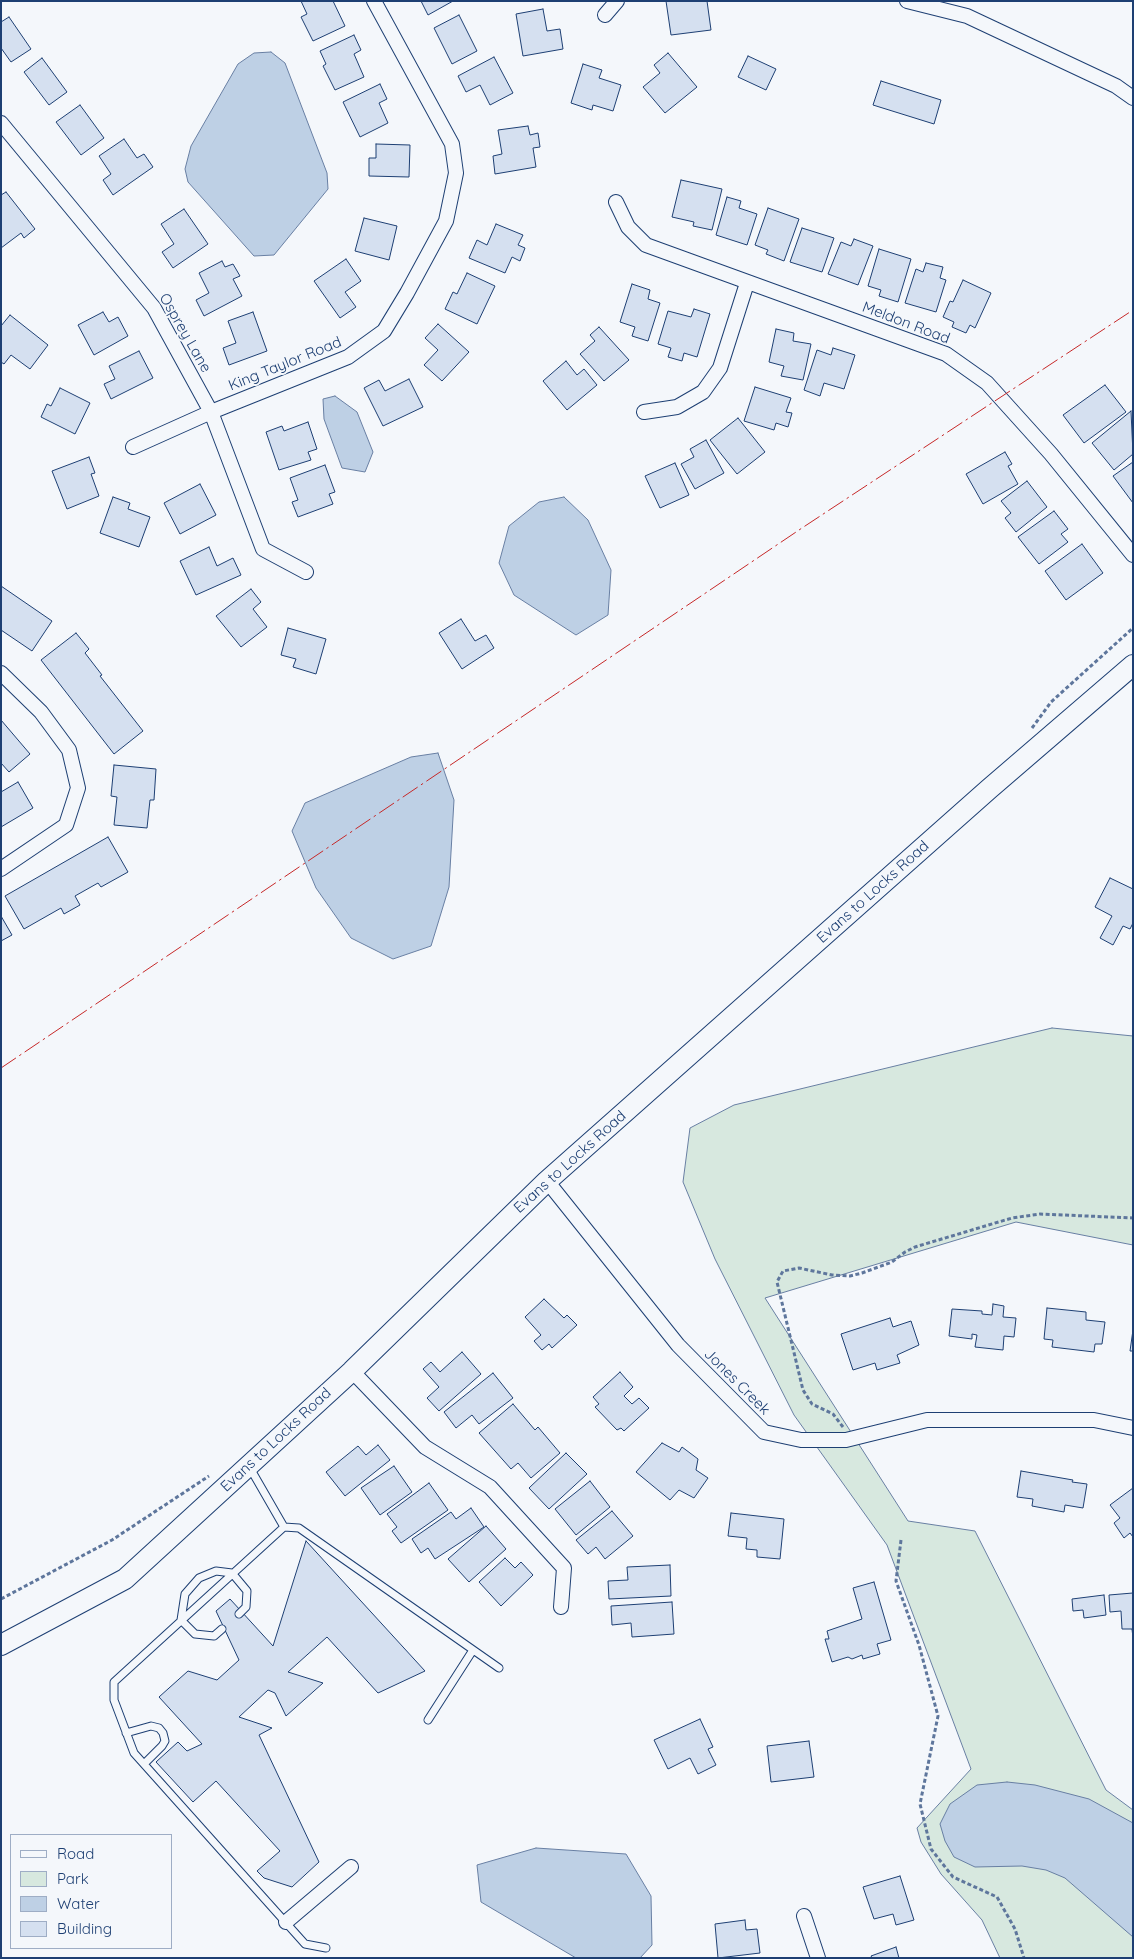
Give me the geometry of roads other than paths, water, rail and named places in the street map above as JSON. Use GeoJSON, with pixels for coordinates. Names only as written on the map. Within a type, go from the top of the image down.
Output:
{"type":"FeatureCollection","features":[{"type":"Feature","properties":{"kind":"street","name":"King Taylor Road"},"geometry":{"type":"LineString","coordinates":[[133,447],[211,412],[348,357],[384,331],[446,220],[456,172],[452,144],[374,1]]}},
{"type":"Feature","properties":{"kind":"street"},"geometry":{"type":"LineString","coordinates":[[605,14],[617,1]]}},
{"type":"Feature","properties":{"kind":"street"},"geometry":{"type":"LineString","coordinates":[[907,1],[967,16],[1116,86],[1133,98]]}},
{"type":"Feature","properties":{"kind":"street","name":"Osprey Lane"},"geometry":{"type":"LineString","coordinates":[[3,130],[154,308],[211,412],[263,549],[306,572]]}},
{"type":"Feature","properties":{"kind":"street","name":"Meldon Road"},"geometry":{"type":"LineString","coordinates":[[616,202],[628,227],[646,245],[946,354],[987,383],[1050,454],[1133,555]]}},
{"type":"Feature","properties":{"kind":"street"},"geometry":{"type":"LineString","coordinates":[[644,412],[677,407],[703,392],[720,368],[747,283]]}},
{"type":"Feature","properties":{"kind":"street","name":"Evans to Locks Road"},"geometry":{"type":"LineString","coordinates":[[1,1645],[125,1579],[352,1371],[547,1181],[989,789],[1133,665]]}},
{"type":"Feature","properties":{"kind":"street"},"geometry":{"type":"LineString","coordinates":[[1,673],[41,712],[69,750],[78,788],[66,825],[1,868]]}},
{"type":"Feature","properties":{"kind":"street","name":"Jones Creek"},"geometry":{"type":"LineString","coordinates":[[547,1181],[678,1345],[764,1432],[800,1440],[846,1440],[927,1420],[1094,1420],[1133,1428]]}},
{"type":"Feature","properties":{"kind":"street"},"geometry":{"type":"LineString","coordinates":[[352,1371],[425,1447],[490,1487],[564,1568],[561,1607]]}},
{"type":"Feature","properties":{"kind":"street"},"geometry":{"type":"LineString","coordinates":[[286,1922],[351,1867]]}},
{"type":"Feature","properties":{"kind":"street"},"geometry":{"type":"LineString","coordinates":[[804,1916],[818,1958]]}},
{"type":"Feature","properties":{"kind":"lane"},"geometry":{"type":"LineString","coordinates":[[249,1465],[284,1527]]}},
{"type":"Feature","properties":{"kind":"lane"},"geometry":{"type":"LineString","coordinates":[[326,1948],[305,1944],[134,1753],[114,1700],[114,1682],[284,1527],[299,1528],[499,1668]]}},
{"type":"Feature","properties":{"kind":"lane"},"geometry":{"type":"LineString","coordinates":[[181,1620],[185,1594],[198,1578],[216,1571],[232,1573],[247,1591],[246,1607],[239,1614]]}},
{"type":"Feature","properties":{"kind":"lane"},"geometry":{"type":"LineString","coordinates":[[181,1620],[195,1634],[214,1636],[222,1629]]}},
{"type":"Feature","properties":{"kind":"lane"},"geometry":{"type":"LineString","coordinates":[[428,1720],[473,1650]]}},
{"type":"Feature","properties":{"kind":"lane"},"geometry":{"type":"LineString","coordinates":[[126,1733],[151,1726],[159,1728],[164,1733],[165,1740],[162,1746],[144,1764]]}},
{"type":"Feature","properties":{"kind":"water"},"geometry":{"type":"Polygon","coordinates":[[[271,52],[285,63],[327,173],[328,189],[274,255],[254,256],[188,182],[185,169],[191,146],[238,64],[254,53],[271,52]]]}},
{"type":"Feature","properties":{"kind":"water"},"geometry":{"type":"Polygon","coordinates":[[[335,396],[357,412],[373,452],[365,472],[342,468],[324,419],[323,399],[335,396]]]}},
{"type":"Feature","properties":{"kind":"water"},"geometry":{"type":"Polygon","coordinates":[[[564,497],[588,520],[611,570],[608,615],[576,635],[514,595],[499,563],[509,526],[539,502],[564,497]]]}},
{"type":"Feature","properties":{"kind":"water"},"geometry":{"type":"Polygon","coordinates":[[[438,753],[454,800],[449,887],[431,946],[393,959],[351,938],[316,888],[292,831],[305,803],[411,757],[438,753]]]}},
{"type":"Feature","properties":{"kind":"water"},"geometry":{"type":"Polygon","coordinates":[[[1007,1782],[1035,1785],[1089,1799],[1133,1823],[1133,1937],[1065,1878],[1046,1870],[1022,1866],[975,1867],[954,1857],[945,1841],[940,1824],[950,1804],[977,1785],[1007,1782]]]}},
{"type":"Feature","properties":{"kind":"water"},"geometry":{"type":"Polygon","coordinates":[[[536,1848],[626,1854],[651,1896],[652,1945],[640,1958],[576,1958],[481,1902],[477,1865],[536,1848]]]}}]}
